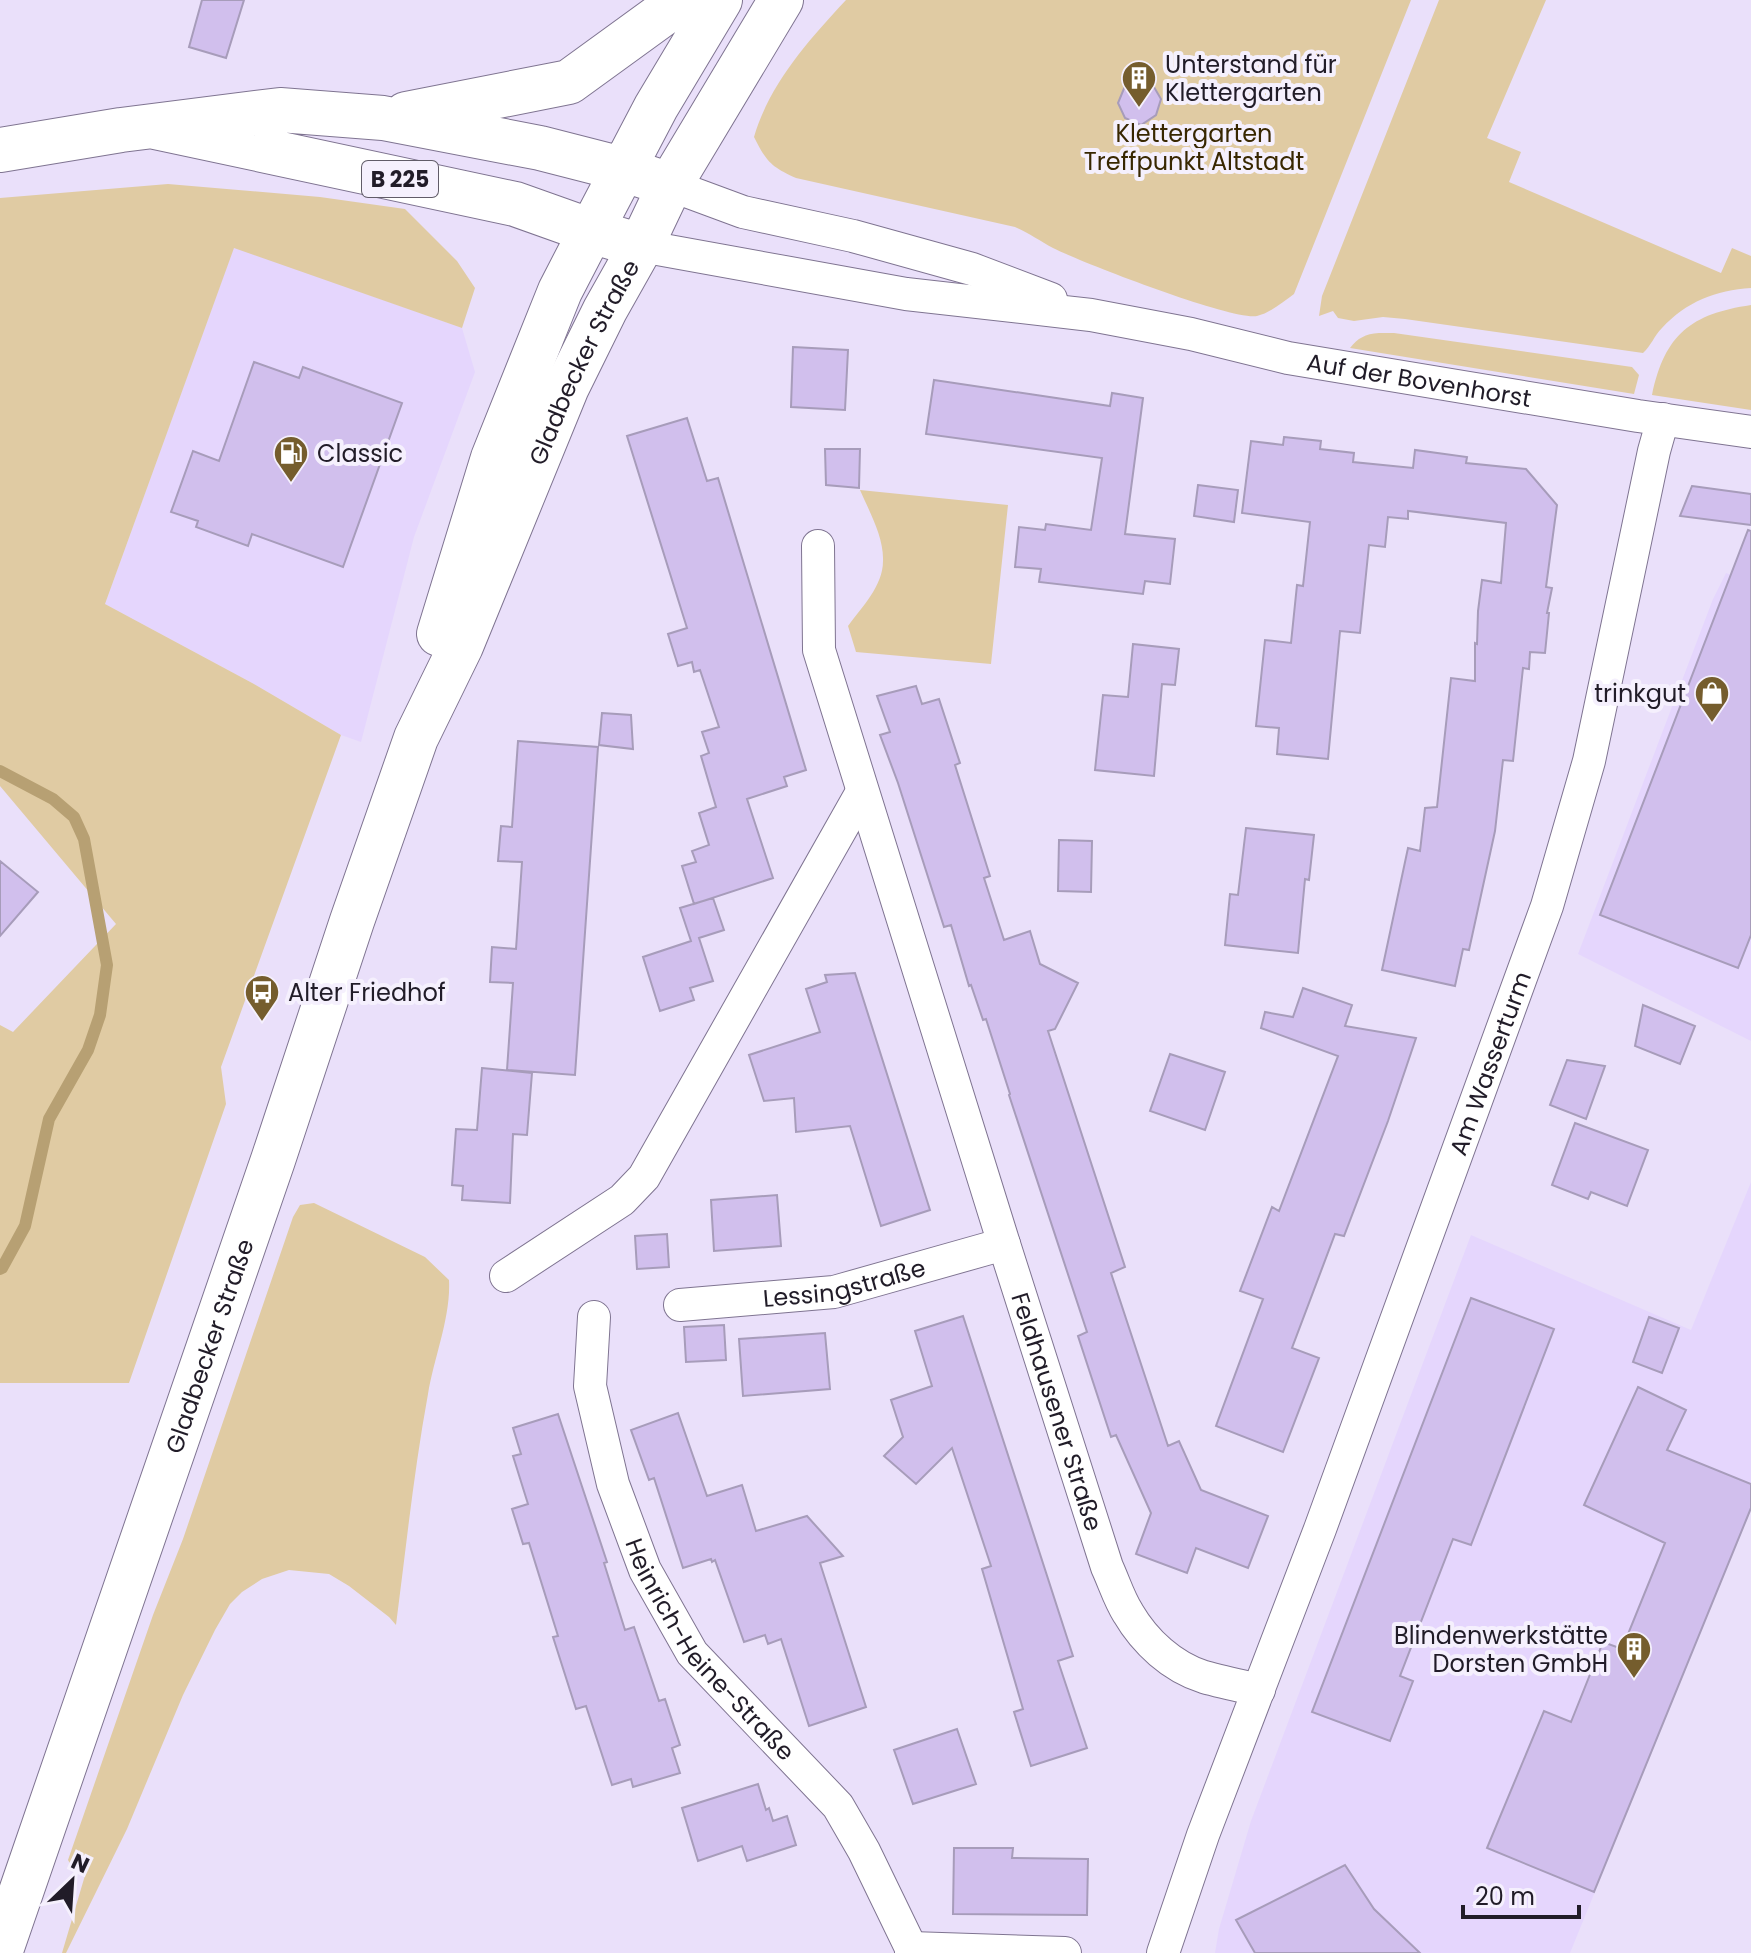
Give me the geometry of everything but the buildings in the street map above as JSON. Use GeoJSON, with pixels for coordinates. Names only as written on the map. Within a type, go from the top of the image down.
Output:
{"type":"FeatureCollection","features":[{"type":"Feature","properties":{"kind":"main road","name":"B 225"},"geometry":{"type":"LineString","coordinates":[[0,150],[121,130],[280,110],[383,118],[569,82],[682,0]]}},
{"type":"Feature","properties":{"kind":"main road","name":"Gladbecker Straße"},"geometry":{"type":"LineString","coordinates":[[416,738],[441,623],[493,458],[560,291],[656,107],[720,0]]}},
{"type":"Feature","properties":{"kind":"main road","name":"Gladbecker Straße"},"geometry":{"type":"LineString","coordinates":[[0,1953],[416,738],[461,646],[567,387],[605,310],[641,246],[670,185],[781,0]]}},
{"type":"Feature","properties":{"kind":"main road"},"geometry":{"type":"LineString","coordinates":[[383,118],[540,148],[670,185]]}},
{"type":"Feature","properties":{"kind":"main road","name":"B 225"},"geometry":{"type":"LineString","coordinates":[[155,127],[505,202],[641,246]]}},
{"type":"Feature","properties":{"kind":"street","name":"Auf der Bovenhorst"},"geometry":{"type":"LineString","coordinates":[[670,185],[743,212],[853,236],[972,269],[1091,315]]}},
{"type":"Feature","properties":{"kind":"street","name":"Auf der Bovenhorst"},"geometry":{"type":"LineString","coordinates":[[641,246],[906,294],[1091,315],[1191,334],[1288,358],[1751,432]]}},
{"type":"Feature","properties":{"kind":"street","name":"Am Wasserturm"},"geometry":{"type":"LineString","coordinates":[[1259,1690],[1547,906],[1589,761],[1663,419]]}},
{"type":"Feature","properties":{"kind":"street","name":"Feldhausener Straße"},"geometry":{"type":"LineString","coordinates":[[818,546],[819,650],[1107,1567],[1126,1612],[1155,1648],[1201,1676],[1259,1690]]}},
{"type":"Feature","properties":{"kind":"street"},"geometry":{"type":"LineString","coordinates":[[506,1276],[622,1200],[644,1177],[862,792]]}},
{"type":"Feature","properties":{"kind":"street","name":"Lessingstraße"},"geometry":{"type":"LineString","coordinates":[[680,1305],[834,1292],[1004,1244]]}},
{"type":"Feature","properties":{"kind":"street","name":"Heinrich-Heine-Straße"},"geometry":{"type":"LineString","coordinates":[[594,1317],[590,1386],[613,1484],[645,1570],[692,1653],[838,1806],[864,1851],[911,1951],[1065,1953]]}},
{"type":"Feature","properties":{"kind":"street"},"geometry":{"type":"LineString","coordinates":[[1163,1953],[1203,1835],[1259,1690]]}},
{"type":"Feature","properties":{"kind":"shaded area","name":"Classic"},"geometry":{"type":"Polygon","coordinates":[[[234,247],[462,328],[475,372],[414,537],[361,742],[341,735],[105,604],[234,247]]]}},
{"type":"Feature","properties":{"kind":"shaded area"},"geometry":{"type":"Polygon","coordinates":[[[1726,573],[1751,582],[1751,1041],[1578,954],[1713,599],[1726,573]]]}},
{"type":"Feature","properties":{"kind":"shaded area"},"geometry":{"type":"Polygon","coordinates":[[[1751,1182],[1751,1509],[1570,1953],[1215,1953],[1219,1929],[1251,1821],[1471,1235],[1691,1330],[1751,1182]]]}},
{"type":"Feature","properties":{"kind":"green space","name":"Klettergarten Treffpunkt Altstadt"},"geometry":{"type":"Polygon","coordinates":[[[846,0],[1411,0],[1294,294],[1272,310],[1257,316],[1219,309],[1123,277],[1053,248],[1015,227],[796,178],[775,167],[754,137],[761,117],[792,64],[846,0]]]}},
{"type":"Feature","properties":{"kind":"green space"},"geometry":{"type":"Polygon","coordinates":[[[1439,0],[1546,0],[1487,138],[1521,152],[1509,182],[1721,273],[1732,248],[1751,256],[1751,288],[1726,291],[1691,304],[1662,328],[1643,353],[1405,319],[1383,317],[1354,321],[1338,318],[1333,311],[1319,316],[1322,296],[1439,0]]]}},
{"type":"Feature","properties":{"kind":"green space"},"geometry":{"type":"Polygon","coordinates":[[[168,184],[320,197],[405,209],[457,261],[475,288],[462,328],[234,248],[105,604],[341,735],[221,1067],[226,1104],[129,1383],[0,1383],[0,1025],[13,1032],[116,924],[0,786],[0,198],[168,184]]]}},
{"type":"Feature","properties":{"kind":"green space"},"geometry":{"type":"Polygon","coordinates":[[[1751,305],[1751,410],[1652,395],[1665,356],[1684,330],[1712,314],[1751,305]]]}},
{"type":"Feature","properties":{"kind":"green space"},"geometry":{"type":"Polygon","coordinates":[[[1379,333],[1632,367],[1639,375],[1634,394],[1350,348],[1362,337],[1379,333]]]}},
{"type":"Feature","properties":{"kind":"green space"},"geometry":{"type":"Polygon","coordinates":[[[860,490],[1008,505],[991,664],[856,652],[848,626],[876,588],[883,561],[879,534],[860,490]]]}},
{"type":"Feature","properties":{"kind":"green space"},"geometry":{"type":"Polygon","coordinates":[[[314,1203],[425,1257],[449,1280],[442,1337],[418,1451],[396,1625],[349,1586],[329,1574],[289,1570],[262,1579],[242,1592],[230,1604],[215,1630],[183,1695],[127,1829],[66,1953],[62,1953],[86,1872],[72,1867],[68,1860],[153,1615],[183,1539],[293,1217],[300,1205],[314,1203]]]}},
{"type":"Feature","properties":{"kind":"waterway"},"geometry":{"type":"LineString","coordinates":[[0,771],[53,799],[74,817],[84,839],[107,965],[100,1015],[88,1050],[49,1119],[25,1226],[0,1269]]}},
{"type":"Feature","properties":{"kind":"place","name":"Unterstand für Klettergarten"},"geometry":{"type":"Point","coordinates":[1139,109]}},
{"type":"Feature","properties":{"kind":"place","name":"Classic"},"geometry":{"type":"Point","coordinates":[291,484]}},
{"type":"Feature","properties":{"kind":"place","name":"trinkgut"},"geometry":{"type":"Point","coordinates":[1712,724]}},
{"type":"Feature","properties":{"kind":"place","name":"Alter Friedhof"},"geometry":{"type":"Point","coordinates":[262,1023]}},
{"type":"Feature","properties":{"kind":"place","name":"Blindenwerkstätte Dorsten GmbH"},"geometry":{"type":"Point","coordinates":[1634,1680]}}]}
